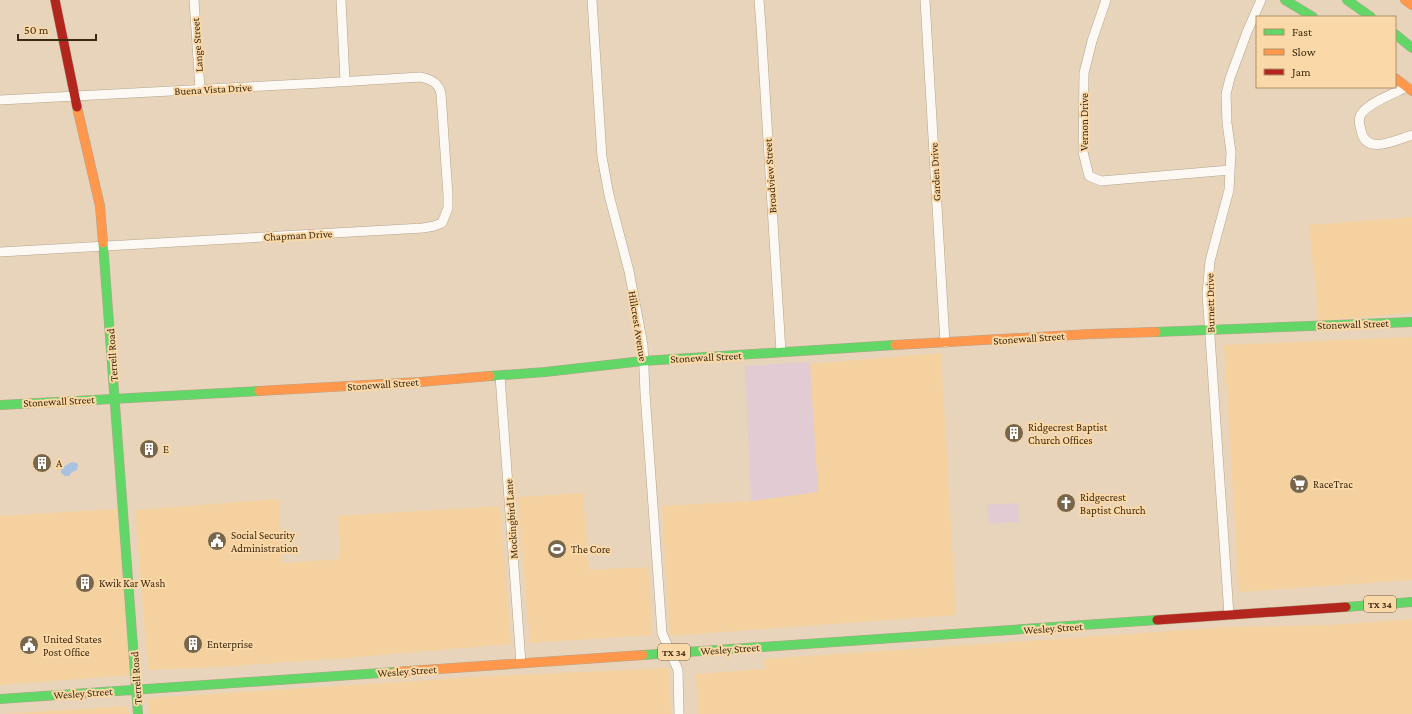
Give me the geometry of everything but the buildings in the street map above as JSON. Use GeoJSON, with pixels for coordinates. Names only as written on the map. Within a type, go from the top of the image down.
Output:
{"type":"FeatureCollection","features":[{"type":"Feature","properties":{"kind":"main road","name":"Terrell Road"},"geometry":{"type":"LineString","coordinates":[[55,0],[100,206],[138,714]]}},
{"type":"Feature","properties":{"kind":"main road"},"geometry":{"type":"LineString","coordinates":[[1285,0],[1311,16]]}},
{"type":"Feature","properties":{"kind":"main road"},"geometry":{"type":"LineString","coordinates":[[1347,0],[1370,16]]}},
{"type":"Feature","properties":{"kind":"main road"},"geometry":{"type":"LineString","coordinates":[[1405,0],[1412,5]]}},
{"type":"Feature","properties":{"kind":"main road"},"geometry":{"type":"LineString","coordinates":[[1396,35],[1412,48]]}},
{"type":"Feature","properties":{"kind":"main road"},"geometry":{"type":"LineString","coordinates":[[1396,79],[1410,91]]}},
{"type":"Feature","properties":{"kind":"main road","name":"Stonewall Street"},"geometry":{"type":"LineString","coordinates":[[0,405],[356,386],[500,376],[643,361],[781,352],[1090,334],[1412,322]]}},
{"type":"Feature","properties":{"kind":"main road","name":"Wesley Street"},"geometry":{"type":"LineString","coordinates":[[0,699],[1412,602]]}},
{"type":"Feature","properties":{"kind":"street","name":"Lange Street"},"geometry":{"type":"LineString","coordinates":[[194,0],[200,89]]}},
{"type":"Feature","properties":{"kind":"street"},"geometry":{"type":"LineString","coordinates":[[340,0],[344,81]]}},
{"type":"Feature","properties":{"kind":"street","name":"Hillcrest Avenue"},"geometry":{"type":"LineString","coordinates":[[592,0],[602,157],[609,195],[633,293],[642,340],[662,633],[678,670],[679,714]]}},
{"type":"Feature","properties":{"kind":"street","name":"Broadview Street"},"geometry":{"type":"LineString","coordinates":[[759,0],[781,352]]}},
{"type":"Feature","properties":{"kind":"street","name":"Garden Drive"},"geometry":{"type":"LineString","coordinates":[[925,0],[945,343]]}},
{"type":"Feature","properties":{"kind":"street","name":"Vernon Drive"},"geometry":{"type":"LineString","coordinates":[[1106,0],[1092,41],[1084,73],[1083,152],[1089,176],[1101,181],[1230,170]]}},
{"type":"Feature","properties":{"kind":"street","name":"Burnett Drive"},"geometry":{"type":"LineString","coordinates":[[1228,615],[1207,294],[1208,273],[1229,190],[1231,152],[1227,123],[1226,94],[1246,32],[1261,0]]}},
{"type":"Feature","properties":{"kind":"street","name":"Buena Vista Drive"},"geometry":{"type":"LineString","coordinates":[[0,100],[420,77],[426,78]]}},
{"type":"Feature","properties":{"kind":"street","name":"Chapman Drive"},"geometry":{"type":"LineString","coordinates":[[0,252],[423,228],[442,223],[448,208],[448,195],[441,94],[440,88],[436,83],[426,78]]}},
{"type":"Feature","properties":{"kind":"street"},"geometry":{"type":"LineString","coordinates":[[1410,91],[1369,106],[1362,112],[1359,119],[1361,133],[1365,141],[1374,145],[1391,142],[1412,135]]}},
{"type":"Feature","properties":{"kind":"street","name":"Mockingbird Lane"},"geometry":{"type":"LineString","coordinates":[[500,376],[522,663]]}},
{"type":"Feature","properties":{"kind":"shaded area"},"geometry":{"type":"Polygon","coordinates":[[[1412,217],[1412,313],[1319,321],[1309,225],[1412,217]]]}},
{"type":"Feature","properties":{"kind":"shaded area"},"geometry":{"type":"Polygon","coordinates":[[[1412,337],[1412,580],[1239,592],[1224,345],[1412,337]]]}},
{"type":"Feature","properties":{"kind":"shaded area"},"geometry":{"type":"Polygon","coordinates":[[[941,353],[956,615],[670,636],[662,506],[751,501],[818,492],[810,364],[941,353]]]}},
{"type":"Feature","properties":{"kind":"shaded area"},"geometry":{"type":"Polygon","coordinates":[[[808,362],[810,364],[818,492],[751,501],[745,366],[808,362]]]}},
{"type":"Feature","properties":{"kind":"shaded area"},"geometry":{"type":"Polygon","coordinates":[[[583,493],[589,570],[648,567],[652,635],[530,643],[518,497],[583,493]]]}},
{"type":"Feature","properties":{"kind":"shaded area"},"geometry":{"type":"Polygon","coordinates":[[[279,499],[282,563],[340,559],[338,516],[500,506],[511,644],[346,658],[218,667],[148,670],[135,510],[279,499]]]}},
{"type":"Feature","properties":{"kind":"shaded area"},"geometry":{"type":"Polygon","coordinates":[[[1018,503],[1019,522],[989,524],[987,505],[1018,503]]]}},
{"type":"Feature","properties":{"kind":"shaded area"},"geometry":{"type":"Polygon","coordinates":[[[117,509],[130,675],[0,685],[0,516],[117,509]]]}},
{"type":"Feature","properties":{"kind":"shaded area"},"geometry":{"type":"Polygon","coordinates":[[[1412,619],[1412,714],[698,714],[696,674],[765,669],[764,659],[1229,627],[1329,625],[1412,619]]]}},
{"type":"Feature","properties":{"kind":"shaded area"},"geometry":{"type":"Polygon","coordinates":[[[669,668],[671,714],[149,714],[148,698],[493,676],[669,668]]]}},
{"type":"Feature","properties":{"kind":"shaded area"},"geometry":{"type":"Polygon","coordinates":[[[128,706],[129,714],[2,714],[128,706]]]}},
{"type":"Feature","properties":{"kind":"water"},"geometry":{"type":"Polygon","coordinates":[[[72,462],[77,463],[77,470],[72,472],[69,476],[65,476],[61,473],[61,468],[72,462]]]}},
{"type":"Feature","properties":{"kind":"traffic: fast"},"geometry":{"type":"LineString","coordinates":[[1285,0],[1311,16]]}},
{"type":"Feature","properties":{"kind":"traffic: fast"},"geometry":{"type":"LineString","coordinates":[[1347,0],[1370,16]]}},
{"type":"Feature","properties":{"kind":"traffic: fast"},"geometry":{"type":"LineString","coordinates":[[1396,35],[1412,48]]}},
{"type":"Feature","properties":{"kind":"traffic: fast"},"geometry":{"type":"LineString","coordinates":[[103,243],[138,714]]}},
{"type":"Feature","properties":{"kind":"traffic: fast"},"geometry":{"type":"LineString","coordinates":[[1156,332],[1412,322]]}},
{"type":"Feature","properties":{"kind":"traffic: fast"},"geometry":{"type":"LineString","coordinates":[[490,376],[545,372],[643,361],[895,345]]}},
{"type":"Feature","properties":{"kind":"traffic: fast"},"geometry":{"type":"LineString","coordinates":[[0,405],[259,391]]}},
{"type":"Feature","properties":{"kind":"traffic: fast"},"geometry":{"type":"LineString","coordinates":[[1346,607],[1412,602]]}},
{"type":"Feature","properties":{"kind":"traffic: fast"},"geometry":{"type":"LineString","coordinates":[[643,655],[1157,620]]}},
{"type":"Feature","properties":{"kind":"traffic: fast"},"geometry":{"type":"LineString","coordinates":[[0,699],[395,672]]}},
{"type":"Feature","properties":{"kind":"traffic: slow"},"geometry":{"type":"LineString","coordinates":[[1405,0],[1412,5]]}},
{"type":"Feature","properties":{"kind":"traffic: slow"},"geometry":{"type":"LineString","coordinates":[[1396,79],[1412,91]]}},
{"type":"Feature","properties":{"kind":"traffic: slow"},"geometry":{"type":"LineString","coordinates":[[77,107],[100,206],[103,243]]}},
{"type":"Feature","properties":{"kind":"traffic: slow"},"geometry":{"type":"LineString","coordinates":[[895,345],[1090,334],[1156,332]]}},
{"type":"Feature","properties":{"kind":"traffic: slow"},"geometry":{"type":"LineString","coordinates":[[259,391],[420,382],[490,376]]}},
{"type":"Feature","properties":{"kind":"traffic: slow"},"geometry":{"type":"LineString","coordinates":[[395,672],[643,655]]}},
{"type":"Feature","properties":{"kind":"traffic: jam"},"geometry":{"type":"LineString","coordinates":[[55,0],[77,107]]}},
{"type":"Feature","properties":{"kind":"traffic: jam"},"geometry":{"type":"LineString","coordinates":[[1157,620],[1346,607]]}},
{"type":"Feature","properties":{"kind":"place","name":"Ridgecrest Baptist Church Offices"},"geometry":{"type":"Point","coordinates":[1014,433]}},
{"type":"Feature","properties":{"kind":"place","name":"E"},"geometry":{"type":"Point","coordinates":[149,449]}},
{"type":"Feature","properties":{"kind":"place","name":"A"},"geometry":{"type":"Point","coordinates":[42,463]}},
{"type":"Feature","properties":{"kind":"place","name":"RaceTrac"},"geometry":{"type":"Point","coordinates":[1299,484]}},
{"type":"Feature","properties":{"kind":"place","name":"Ridgecrest Baptist Church"},"geometry":{"type":"Point","coordinates":[1066,503]}},
{"type":"Feature","properties":{"kind":"place","name":"Social Security Administration"},"geometry":{"type":"Point","coordinates":[217,541]}},
{"type":"Feature","properties":{"kind":"place","name":"The Core"},"geometry":{"type":"Point","coordinates":[557,549]}},
{"type":"Feature","properties":{"kind":"place","name":"Kwik Kar Wash"},"geometry":{"type":"Point","coordinates":[85,583]}},
{"type":"Feature","properties":{"kind":"place","name":"Enterprise"},"geometry":{"type":"Point","coordinates":[193,644]}},
{"type":"Feature","properties":{"kind":"place","name":"United States Post Office"},"geometry":{"type":"Point","coordinates":[29,645]}}]}
